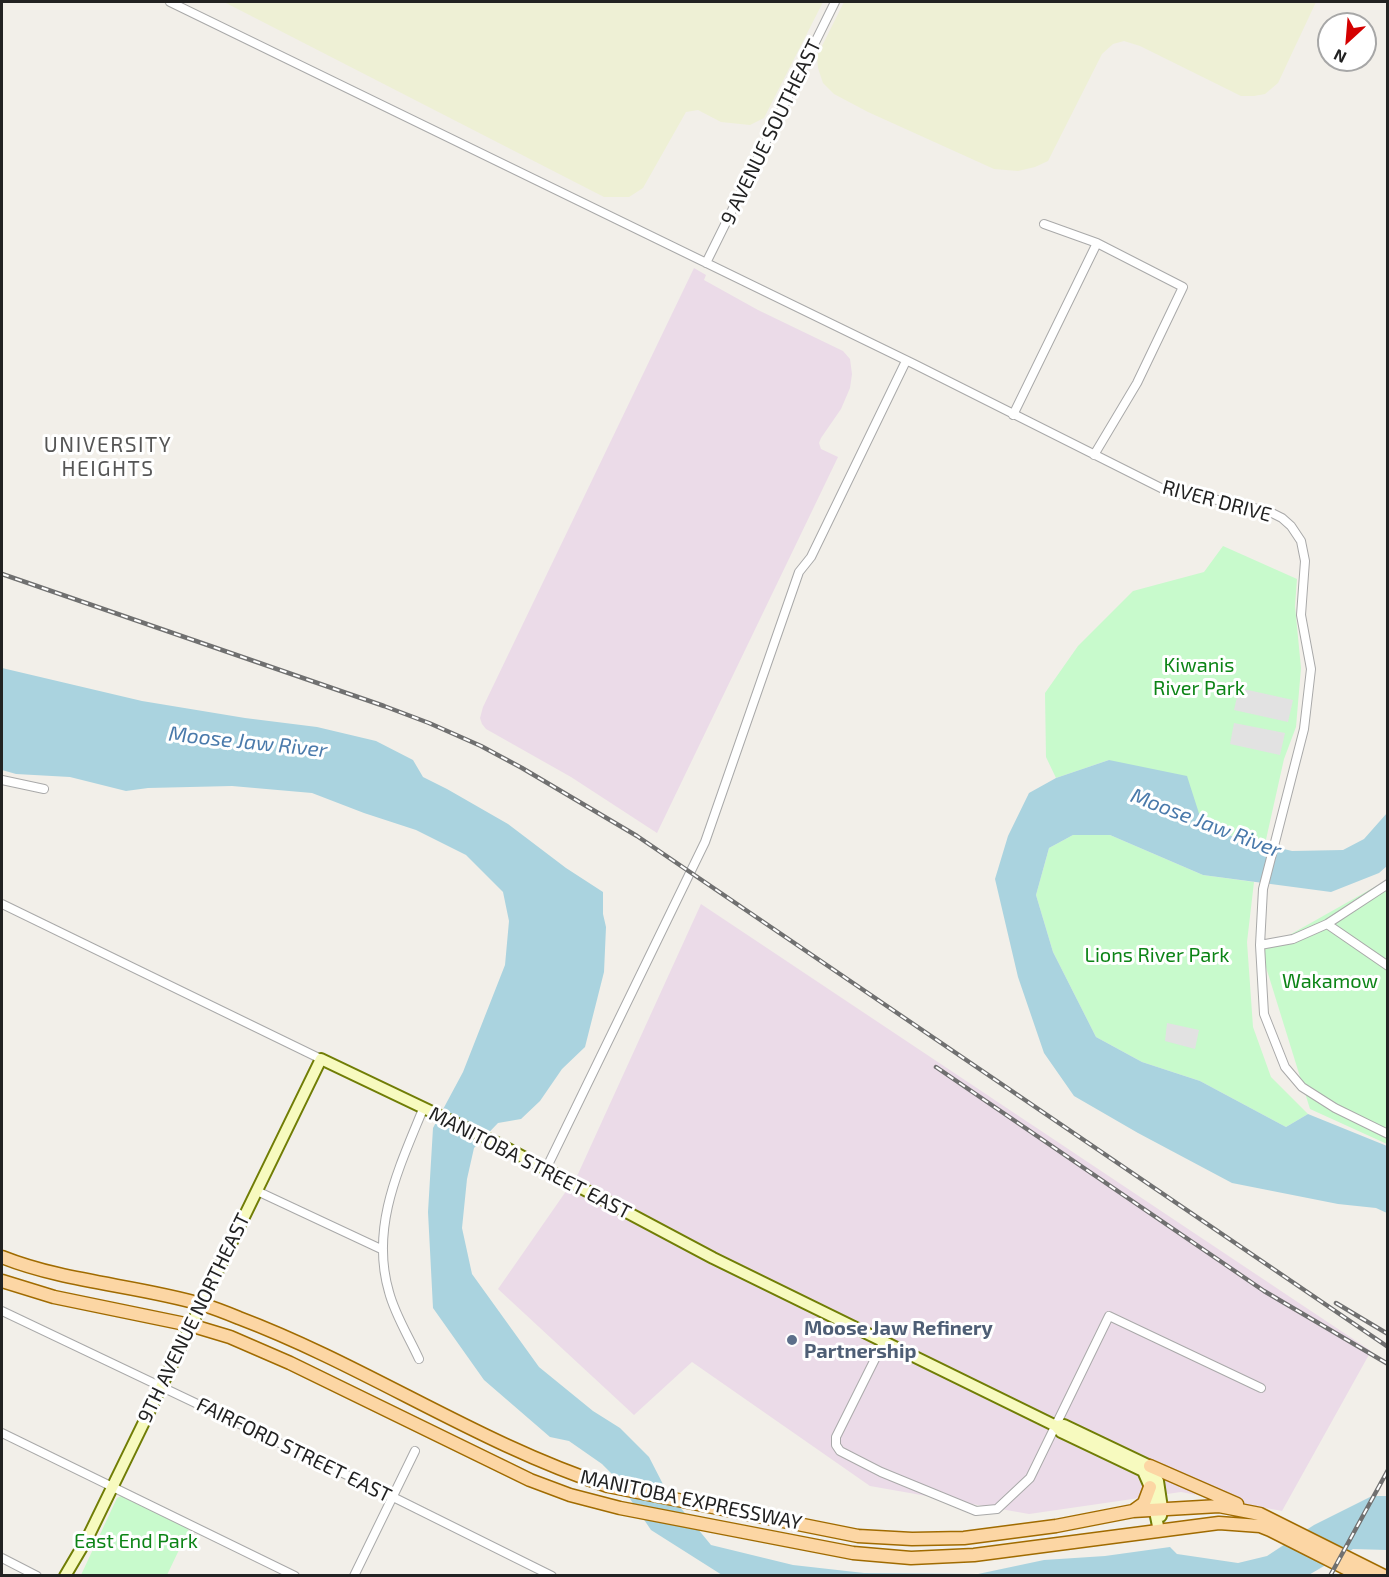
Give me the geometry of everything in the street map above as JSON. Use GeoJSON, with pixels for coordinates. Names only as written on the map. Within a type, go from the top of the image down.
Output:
{"type":"FeatureCollection","features":[{"type":"Feature","properties":{"kind":"main road","name":"MANITOBA EXPRESSWAY"},"geometry":{"type":"LineString","coordinates":[[2,1257],[53,1273],[200,1304],[292,1340],[511,1448],[575,1476],[608,1486],[858,1536],[912,1539],[963,1538],[1056,1526],[1133,1511],[1219,1506],[1260,1514],[1272,1526]]}},
{"type":"Feature","properties":{"kind":"main road","name":"MANITOBA EXPRESSWAY"},"geometry":{"type":"LineString","coordinates":[[2,1281],[54,1297],[190,1325],[230,1337],[269,1353],[530,1480],[570,1495],[620,1508],[704,1525],[853,1553],[911,1558],[974,1555],[1219,1523],[1272,1526]]}},
{"type":"Feature","properties":{"kind":"main road"},"geometry":{"type":"LineString","coordinates":[[1150,1466],[1260,1514]]}},
{"type":"Feature","properties":{"kind":"main road"},"geometry":{"type":"LineString","coordinates":[[1133,1511],[1144,1503],[1150,1487]]}},
{"type":"Feature","properties":{"kind":"main road"},"geometry":{"type":"LineString","coordinates":[[1272,1526],[1360,1571],[1384,1575]]}},
{"type":"Feature","properties":{"kind":"street","name":"RIVER DRIVE"},"geometry":{"type":"LineString","coordinates":[[170,2],[910,362],[1167,491],[1226,501],[1269,513],[1291,526],[1301,541],[1305,561],[1301,615],[1311,669],[1304,729],[1264,884],[1260,945]]}},
{"type":"Feature","properties":{"kind":"street","name":"9 AVENUE SOUTHEAST"},"geometry":{"type":"LineString","coordinates":[[706,263],[835,2]]}},
{"type":"Feature","properties":{"kind":"street"},"geometry":{"type":"LineString","coordinates":[[1044,224],[1097,243],[1183,287],[1137,383],[1094,456]]}},
{"type":"Feature","properties":{"kind":"street"},"geometry":{"type":"LineString","coordinates":[[1013,415],[1097,243]]}},
{"type":"Feature","properties":{"kind":"street"},"geometry":{"type":"LineString","coordinates":[[546,1169],[705,842],[799,572],[811,557],[910,362]]}},
{"type":"Feature","properties":{"kind":"street"},"geometry":{"type":"LineString","coordinates":[[2,780],[44,789]]}},
{"type":"Feature","properties":{"kind":"street"},"geometry":{"type":"LineString","coordinates":[[1388,884],[1327,924],[1293,939],[1260,945],[1264,1014],[1285,1067],[1302,1087],[1335,1108],[1388,1134]]}},
{"type":"Feature","properties":{"kind":"street","name":"MANITOBA STREET EAST"},"geometry":{"type":"LineString","coordinates":[[2,904],[493,1141],[713,1258],[883,1343],[1150,1466]]}},
{"type":"Feature","properties":{"kind":"street"},"geometry":{"type":"LineString","coordinates":[[1327,924],[1388,966]]}},
{"type":"Feature","properties":{"kind":"street","name":"9TH AVENUE NORTHEAST"},"geometry":{"type":"LineString","coordinates":[[65,1575],[88,1537],[321,1059]]}},
{"type":"Feature","properties":{"kind":"street"},"geometry":{"type":"LineString","coordinates":[[419,1359],[389,1292],[381,1249],[391,1189],[428,1111]]}},
{"type":"Feature","properties":{"kind":"street"},"geometry":{"type":"LineString","coordinates":[[257,1191],[381,1249]]}},
{"type":"Feature","properties":{"kind":"street","name":"FAIRFORD STREET EAST"},"geometry":{"type":"LineString","coordinates":[[2,1311],[552,1575]]}},
{"type":"Feature","properties":{"kind":"street"},"geometry":{"type":"LineString","coordinates":[[883,1343],[836,1437],[836,1445],[840,1451],[881,1472],[976,1511],[997,1509],[1030,1478],[1109,1317],[1261,1388]]}},
{"type":"Feature","properties":{"kind":"street","name":"MANITOBA STREET EAST"},"geometry":{"type":"LineString","coordinates":[[1057,1424],[1061,1432],[1143,1471],[1150,1487]]}},
{"type":"Feature","properties":{"kind":"street"},"geometry":{"type":"LineString","coordinates":[[2,1433],[296,1575]]}},
{"type":"Feature","properties":{"kind":"street"},"geometry":{"type":"LineString","coordinates":[[354,1575],[415,1451]]}},
{"type":"Feature","properties":{"kind":"street"},"geometry":{"type":"LineString","coordinates":[[1150,1466],[1158,1481],[1159,1531]]}},
{"type":"Feature","properties":{"kind":"street"},"geometry":{"type":"LineString","coordinates":[[1150,1487],[1158,1509]]}},
{"type":"Feature","properties":{"kind":"street"},"geometry":{"type":"LineString","coordinates":[[2,1558],[37,1575]]}},
{"type":"Feature","properties":{"kind":"shaded area"},"geometry":{"type":"Polygon","coordinates":[[[694,268],[706,275],[704,280],[758,310],[843,351],[850,359],[852,374],[850,388],[841,409],[819,443],[821,449],[838,457],[657,833],[571,777],[486,729],[480,718],[483,707],[694,268]]]}},
{"type":"Feature","properties":{"kind":"shaded area"},"geometry":{"type":"Polygon","coordinates":[[[1239,688],[1293,700],[1288,722],[1234,710],[1239,688]]]}},
{"type":"Feature","properties":{"kind":"shaded area"},"geometry":{"type":"Polygon","coordinates":[[[1234,723],[1285,733],[1280,755],[1230,744],[1234,723]]]}},
{"type":"Feature","properties":{"kind":"shaded area","name":"Moose Jaw Refinery Partnership"},"geometry":{"type":"Polygon","coordinates":[[[701,904],[1371,1351],[1282,1511],[1181,1492],[1029,1514],[870,1486],[692,1362],[634,1415],[498,1289],[578,1174],[701,904]]]}},
{"type":"Feature","properties":{"kind":"shaded area"},"geometry":{"type":"Polygon","coordinates":[[[1167,1023],[1199,1030],[1195,1049],[1165,1041],[1167,1023]]]}},
{"type":"Feature","properties":{"kind":"green space"},"geometry":{"type":"Polygon","coordinates":[[[224,2],[823,2],[764,118],[750,125],[721,122],[698,110],[686,112],[643,188],[629,197],[604,197],[224,2]]]}},
{"type":"Feature","properties":{"kind":"green space"},"geometry":{"type":"Polygon","coordinates":[[[844,2],[1316,2],[1278,83],[1265,94],[1241,96],[1140,46],[1124,41],[1113,44],[1102,54],[1048,161],[1018,171],[994,169],[868,112],[834,94],[823,83],[817,56],[844,2]]]}},
{"type":"Feature","properties":{"kind":"green space","name":"Kiwanis River Park"},"geometry":{"type":"Polygon","coordinates":[[[1223,546],[1297,579],[1295,606],[1301,668],[1296,727],[1284,759],[1265,844],[1204,829],[1109,760],[1056,778],[1046,757],[1045,693],[1078,646],[1133,591],[1204,572],[1223,546]]]}},
{"type":"Feature","properties":{"kind":"green space","name":"Lions River Park"},"geometry":{"type":"Polygon","coordinates":[[[1073,835],[1110,835],[1203,875],[1254,882],[1247,942],[1253,1027],[1271,1077],[1308,1114],[1286,1127],[1200,1081],[1142,1062],[1096,1037],[1053,952],[1036,895],[1049,848],[1073,835]]]}},
{"type":"Feature","properties":{"kind":"green space","name":"Wakamow"},"geometry":{"type":"Polygon","coordinates":[[[1387,880],[1387,1144],[1310,1109],[1261,951],[1387,880]]]}},
{"type":"Feature","properties":{"kind":"green space","name":"East End Park"},"geometry":{"type":"Polygon","coordinates":[[[121,1496],[189,1529],[167,1575],[81,1575],[117,1498],[121,1496]]]}},
{"type":"Feature","properties":{"kind":"water","name":"Moose Jaw River"},"geometry":{"type":"Polygon","coordinates":[[[2,668],[142,701],[317,727],[376,741],[413,760],[423,777],[508,824],[566,868],[603,892],[603,914],[606,927],[604,972],[585,1047],[562,1069],[540,1101],[521,1119],[498,1123],[474,1148],[467,1179],[462,1228],[472,1274],[539,1367],[593,1411],[620,1428],[649,1457],[666,1490],[711,1545],[793,1565],[864,1573],[978,1574],[1044,1560],[1105,1556],[1170,1547],[1177,1554],[1238,1563],[1267,1556],[1314,1525],[1372,1496],[1387,1496],[1387,1550],[1353,1549],[1307,1576],[722,1575],[651,1530],[616,1478],[602,1464],[569,1441],[550,1437],[484,1380],[433,1308],[428,1212],[433,1128],[463,1072],[505,965],[509,921],[503,892],[466,855],[416,830],[312,793],[232,786],[148,788],[126,791],[70,777],[16,774],[2,770],[2,668]]]}},
{"type":"Feature","properties":{"kind":"water"},"geometry":{"type":"Polygon","coordinates":[[[1109,760],[1187,776],[1204,829],[1292,851],[1343,850],[1364,839],[1387,813],[1387,866],[1379,873],[1331,892],[1203,875],[1110,835],[1073,835],[1049,848],[1036,895],[1053,952],[1096,1037],[1142,1062],[1200,1081],[1286,1127],[1308,1114],[1387,1146],[1387,1213],[1376,1208],[1338,1204],[1232,1183],[1074,1096],[1044,1053],[1018,977],[995,879],[1008,836],[1029,793],[1056,778],[1109,760]]]}},
{"type":"Feature","properties":{"kind":"railway"},"geometry":{"type":"LineString","coordinates":[[2,574],[384,706],[481,746],[522,768],[637,836],[1388,1347]]}},
{"type":"Feature","properties":{"kind":"railway"},"geometry":{"type":"LineString","coordinates":[[936,1067],[1264,1291],[1388,1364]]}},
{"type":"Feature","properties":{"kind":"railway"},"geometry":{"type":"LineString","coordinates":[[1336,1303],[1388,1334]]}},
{"type":"Feature","properties":{"kind":"railway"},"geometry":{"type":"LineString","coordinates":[[1330,1576],[1388,1470]]}},
{"type":"Feature","properties":{"kind":"place","name":"Moose Jaw Refinery Partnership"},"geometry":{"type":"Point","coordinates":[792,1340]}},
{"type":"Feature","properties":{"kind":"district","name":"UNIVERSITY HEIGHTS"},"geometry":{"type":"Point","coordinates":[108,457]}}]}
